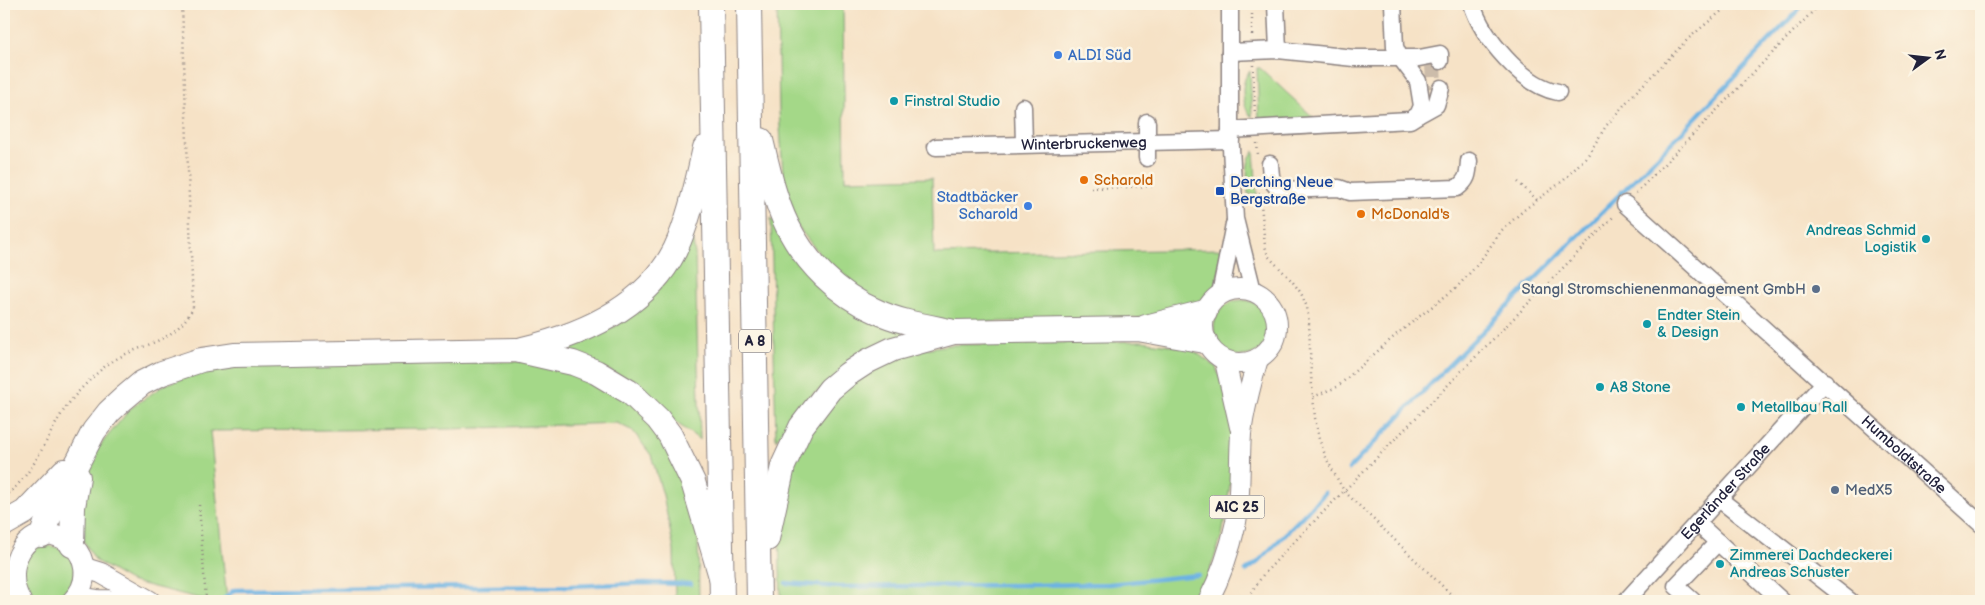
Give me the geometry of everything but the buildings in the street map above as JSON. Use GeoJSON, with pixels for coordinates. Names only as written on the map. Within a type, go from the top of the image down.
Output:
{"type":"FeatureCollection","features":[{"type":"Feature","properties":{"kind":"highway","name":"A 8"},"geometry":{"type":"LineString","coordinates":[[711,4],[722,590]]}},
{"type":"Feature","properties":{"kind":"highway","name":"A 8"},"geometry":{"type":"LineString","coordinates":[[749,4],[759,590]]}},
{"type":"Feature","properties":{"kind":"highway"},"geometry":{"type":"LineString","coordinates":[[751,103],[770,177],[782,212],[796,242],[817,268],[838,288],[875,311],[907,322],[954,332],[1138,329],[1205,341]]}},
{"type":"Feature","properties":{"kind":"highway"},"geometry":{"type":"LineString","coordinates":[[42,535],[46,523],[94,431],[109,412],[142,383],[162,373],[201,360],[234,355],[516,350],[549,343],[602,320],[627,304],[660,272],[674,251],[690,211],[714,112]]}},
{"type":"Feature","properties":{"kind":"highway"},"geometry":{"type":"LineString","coordinates":[[1138,329],[1205,312]]}},
{"type":"Feature","properties":{"kind":"highway"},"geometry":{"type":"LineString","coordinates":[[759,590],[783,466],[801,428],[816,406],[830,389],[868,361],[893,349],[954,332]]}},
{"type":"Feature","properties":{"kind":"highway"},"geometry":{"type":"LineString","coordinates":[[516,350],[557,359],[596,372],[631,393],[658,419],[670,435],[687,467],[698,499],[722,590]]}},
{"type":"Feature","properties":{"kind":"highway"},"geometry":{"type":"LineString","coordinates":[[4,524],[16,519],[32,506],[85,448]]}},
{"type":"Feature","properties":{"kind":"highway"},"geometry":{"type":"LineString","coordinates":[[72,545],[74,491],[85,448]]}},
{"type":"Feature","properties":{"kind":"main road"},"geometry":{"type":"LineString","coordinates":[[1242,289],[1254,291],[1264,297],[1272,306],[1277,324],[1274,342],[1268,352],[1258,359],[1236,364],[1225,361],[1210,349],[1205,341],[1202,322],[1205,312],[1211,302],[1220,294],[1242,289]]}},
{"type":"Feature","properties":{"kind":"main road","name":"AIC 25"},"geometry":{"type":"LineString","coordinates":[[1208,601],[1219,579],[1236,521],[1242,434],[1252,378],[1258,359]]}},
{"type":"Feature","properties":{"kind":"main road","name":"AIC 25"},"geometry":{"type":"LineString","coordinates":[[1225,361],[1242,434]]}},
{"type":"Feature","properties":{"kind":"main road"},"geometry":{"type":"LineString","coordinates":[[21,601],[6,578],[10,563],[10,548],[42,535],[62,538],[72,545],[82,559],[84,568],[82,588],[74,599]]}},
{"type":"Feature","properties":{"kind":"main road"},"geometry":{"type":"LineString","coordinates":[[84,568],[101,573],[150,601]]}},
{"type":"Feature","properties":{"kind":"main road"},"geometry":{"type":"LineString","coordinates":[[74,599],[145,601]]}},
{"type":"Feature","properties":{"kind":"street"},"geometry":{"type":"LineString","coordinates":[[1230,4],[1231,135],[1235,219],[1254,291]]}},
{"type":"Feature","properties":{"kind":"street"},"geometry":{"type":"LineString","coordinates":[[1276,4],[1278,50]]}},
{"type":"Feature","properties":{"kind":"street"},"geometry":{"type":"LineString","coordinates":[[1393,4],[1395,47],[1399,56],[1418,80],[1422,106],[1418,115]]}},
{"type":"Feature","properties":{"kind":"street"},"geometry":{"type":"LineString","coordinates":[[1472,4],[1476,17],[1492,44],[1532,82],[1548,90],[1558,92]]}},
{"type":"Feature","properties":{"kind":"street"},"geometry":{"type":"LineString","coordinates":[[1230,52],[1278,50],[1354,58],[1399,56],[1435,59]]}},
{"type":"Feature","properties":{"kind":"street","name":"Winterbruckenweg"},"geometry":{"type":"LineString","coordinates":[[936,147],[1024,144],[1104,151],[1147,150],[1231,135],[1256,128],[1410,120],[1436,105],[1437,88]]}},
{"type":"Feature","properties":{"kind":"street"},"geometry":{"type":"LineString","coordinates":[[1023,107],[1024,144]]}},
{"type":"Feature","properties":{"kind":"street"},"geometry":{"type":"LineString","coordinates":[[1146,122],[1147,150]]}},
{"type":"Feature","properties":{"kind":"street"},"geometry":{"type":"LineString","coordinates":[[1264,164],[1271,181],[1282,190],[1339,188],[1350,192],[1457,188],[1464,183],[1468,175],[1469,161]]}},
{"type":"Feature","properties":{"kind":"street","name":"Humboldtstraße"},"geometry":{"type":"LineString","coordinates":[[1625,204],[1981,524]]}},
{"type":"Feature","properties":{"kind":"street"},"geometry":{"type":"LineString","coordinates":[[1220,294],[1235,219]]}},
{"type":"Feature","properties":{"kind":"street","name":"Egerländer Straße"},"geometry":{"type":"LineString","coordinates":[[1626,601],[1825,382]]}},
{"type":"Feature","properties":{"kind":"street"},"geometry":{"type":"LineString","coordinates":[[1719,499],[1850,601]]}},
{"type":"Feature","properties":{"kind":"street"},"geometry":{"type":"LineString","coordinates":[[1697,523],[1782,601]]}},
{"type":"Feature","properties":{"kind":"street"},"geometry":{"type":"LineString","coordinates":[[1693,601],[1676,586],[1718,542]]}},
{"type":"Feature","properties":{"kind":"path"},"geometry":{"type":"LineString","coordinates":[[4,497],[26,477],[62,414],[78,392],[104,368],[126,354],[165,338],[179,329],[193,308],[182,4]]}},
{"type":"Feature","properties":{"kind":"path"},"geometry":{"type":"LineString","coordinates":[[1313,397],[1337,387],[1397,334],[1457,287],[1478,264],[1502,230],[1524,210],[1564,180],[1588,155],[1606,126],[1631,97],[1689,38],[1730,4]]}},
{"type":"Feature","properties":{"kind":"path"},"geometry":{"type":"LineString","coordinates":[[1246,601],[1263,575],[1820,4]]}},
{"type":"Feature","properties":{"kind":"path"},"geometry":{"type":"LineString","coordinates":[[1256,128],[1264,164]]}},
{"type":"Feature","properties":{"kind":"path"},"geometry":{"type":"LineString","coordinates":[[1518,182],[1537,200]]}},
{"type":"Feature","properties":{"kind":"path"},"geometry":{"type":"LineString","coordinates":[[1091,188],[1156,186]]}},
{"type":"Feature","properties":{"kind":"path"},"geometry":{"type":"LineString","coordinates":[[1260,190],[1265,246],[1268,256],[1301,293],[1307,307],[1310,375],[1320,439],[1327,460],[1344,491],[1458,601]]}},
{"type":"Feature","properties":{"kind":"path"},"geometry":{"type":"LineString","coordinates":[[199,505],[206,601]]}},
{"type":"Feature","properties":{"kind":"green space"},"geometry":{"type":"Polygon","coordinates":[[[777,4],[843,4],[845,180],[932,178],[934,254],[1224,249],[1216,285],[1203,301],[1141,318],[949,323],[893,311],[841,281],[794,222],[783,174],[779,111],[777,4]]]}},
{"type":"Feature","properties":{"kind":"green space"},"geometry":{"type":"Polygon","coordinates":[[[1257,68],[1260,68],[1314,118],[1259,120],[1257,68]]]}},
{"type":"Feature","properties":{"kind":"green space"},"geometry":{"type":"Polygon","coordinates":[[[1250,71],[1252,117],[1246,107],[1243,94],[1244,81],[1250,71]]]}},
{"type":"Feature","properties":{"kind":"green space"},"geometry":{"type":"Polygon","coordinates":[[[1254,151],[1257,194],[1248,194],[1248,166],[1254,151]]]}},
{"type":"Feature","properties":{"kind":"green space"},"geometry":{"type":"Polygon","coordinates":[[[771,218],[908,334],[813,394],[776,440],[771,218]]]}},
{"type":"Feature","properties":{"kind":"green space"},"geometry":{"type":"Polygon","coordinates":[[[691,230],[695,254],[700,440],[674,421],[631,380],[561,350],[618,325],[658,290],[691,230]]]}},
{"type":"Feature","properties":{"kind":"green space"},"geometry":{"type":"Polygon","coordinates":[[[1242,300],[1253,302],[1262,308],[1268,317],[1270,328],[1268,339],[1262,348],[1253,354],[1242,356],[1231,354],[1222,348],[1216,339],[1214,328],[1216,317],[1222,308],[1231,302],[1242,300]]]}},
{"type":"Feature","properties":{"kind":"green space"},"geometry":{"type":"Polygon","coordinates":[[[1142,341],[1190,348],[1216,367],[1232,412],[1233,466],[1222,536],[1199,601],[781,601],[779,533],[791,464],[822,408],[856,377],[899,353],[949,345],[1142,341]]]}},
{"type":"Feature","properties":{"kind":"green space"},"geometry":{"type":"Polygon","coordinates":[[[542,361],[584,373],[632,402],[664,439],[688,485],[698,535],[699,601],[675,601],[674,550],[663,495],[651,455],[633,431],[617,423],[449,429],[210,431],[227,601],[210,601],[130,581],[96,561],[83,540],[79,506],[92,455],[131,408],[164,385],[207,370],[247,366],[542,361]]]}},
{"type":"Feature","properties":{"kind":"green space"},"geometry":{"type":"Polygon","coordinates":[[[43,546],[53,546],[67,554],[73,563],[75,573],[73,583],[67,592],[53,600],[43,600],[33,595],[26,588],[21,578],[21,568],[26,558],[33,551],[43,546]]]}},
{"type":"Feature","properties":{"kind":"waterway"},"geometry":{"type":"LineString","coordinates":[[1349,469],[1446,368],[1683,131],[1804,4]]}},
{"type":"Feature","properties":{"kind":"waterway"},"geometry":{"type":"LineString","coordinates":[[1246,571],[1258,562],[1325,493]]}},
{"type":"Feature","properties":{"kind":"waterway"},"geometry":{"type":"LineString","coordinates":[[786,583],[839,587],[1109,584],[1198,575]]}},
{"type":"Feature","properties":{"kind":"waterway"},"geometry":{"type":"LineString","coordinates":[[223,600],[234,590],[571,586],[645,583],[691,584]]}},
{"type":"Feature","properties":{"kind":"tunnel"},"geometry":{"type":"LineString","coordinates":[[1433,61],[1434,88]]}},
{"type":"Feature","properties":{"kind":"place","name":"ALDI Süd"},"geometry":{"type":"Point","coordinates":[1058,55]}},
{"type":"Feature","properties":{"kind":"place","name":"Finstral Studio"},"geometry":{"type":"Point","coordinates":[894,101]}},
{"type":"Feature","properties":{"kind":"place","name":"Scharold"},"geometry":{"type":"Point","coordinates":[1084,180]}},
{"type":"Feature","properties":{"kind":"place","name":"Derching Neue Bergstraße"},"geometry":{"type":"Point","coordinates":[1220,191]}},
{"type":"Feature","properties":{"kind":"place","name":"Stadtbäcker Scharold"},"geometry":{"type":"Point","coordinates":[1028,206]}},
{"type":"Feature","properties":{"kind":"place","name":"McDonald's"},"geometry":{"type":"Point","coordinates":[1361,214]}},
{"type":"Feature","properties":{"kind":"place","name":"Andreas Schmid Logistik"},"geometry":{"type":"Point","coordinates":[1926,239]}},
{"type":"Feature","properties":{"kind":"place","name":"Stangl Stromschienenmanagement GmbH"},"geometry":{"type":"Point","coordinates":[1816,289]}},
{"type":"Feature","properties":{"kind":"place","name":"Endter Stein & Design"},"geometry":{"type":"Point","coordinates":[1647,324]}},
{"type":"Feature","properties":{"kind":"place","name":"A8 Stone"},"geometry":{"type":"Point","coordinates":[1600,387]}},
{"type":"Feature","properties":{"kind":"place","name":"Metallbau Rall"},"geometry":{"type":"Point","coordinates":[1741,407]}},
{"type":"Feature","properties":{"kind":"place","name":"MedX5"},"geometry":{"type":"Point","coordinates":[1835,490]}},
{"type":"Feature","properties":{"kind":"place","name":"Zimmerei Dachdeckerei Andreas Schuster"},"geometry":{"type":"Point","coordinates":[1720,564]}}]}
